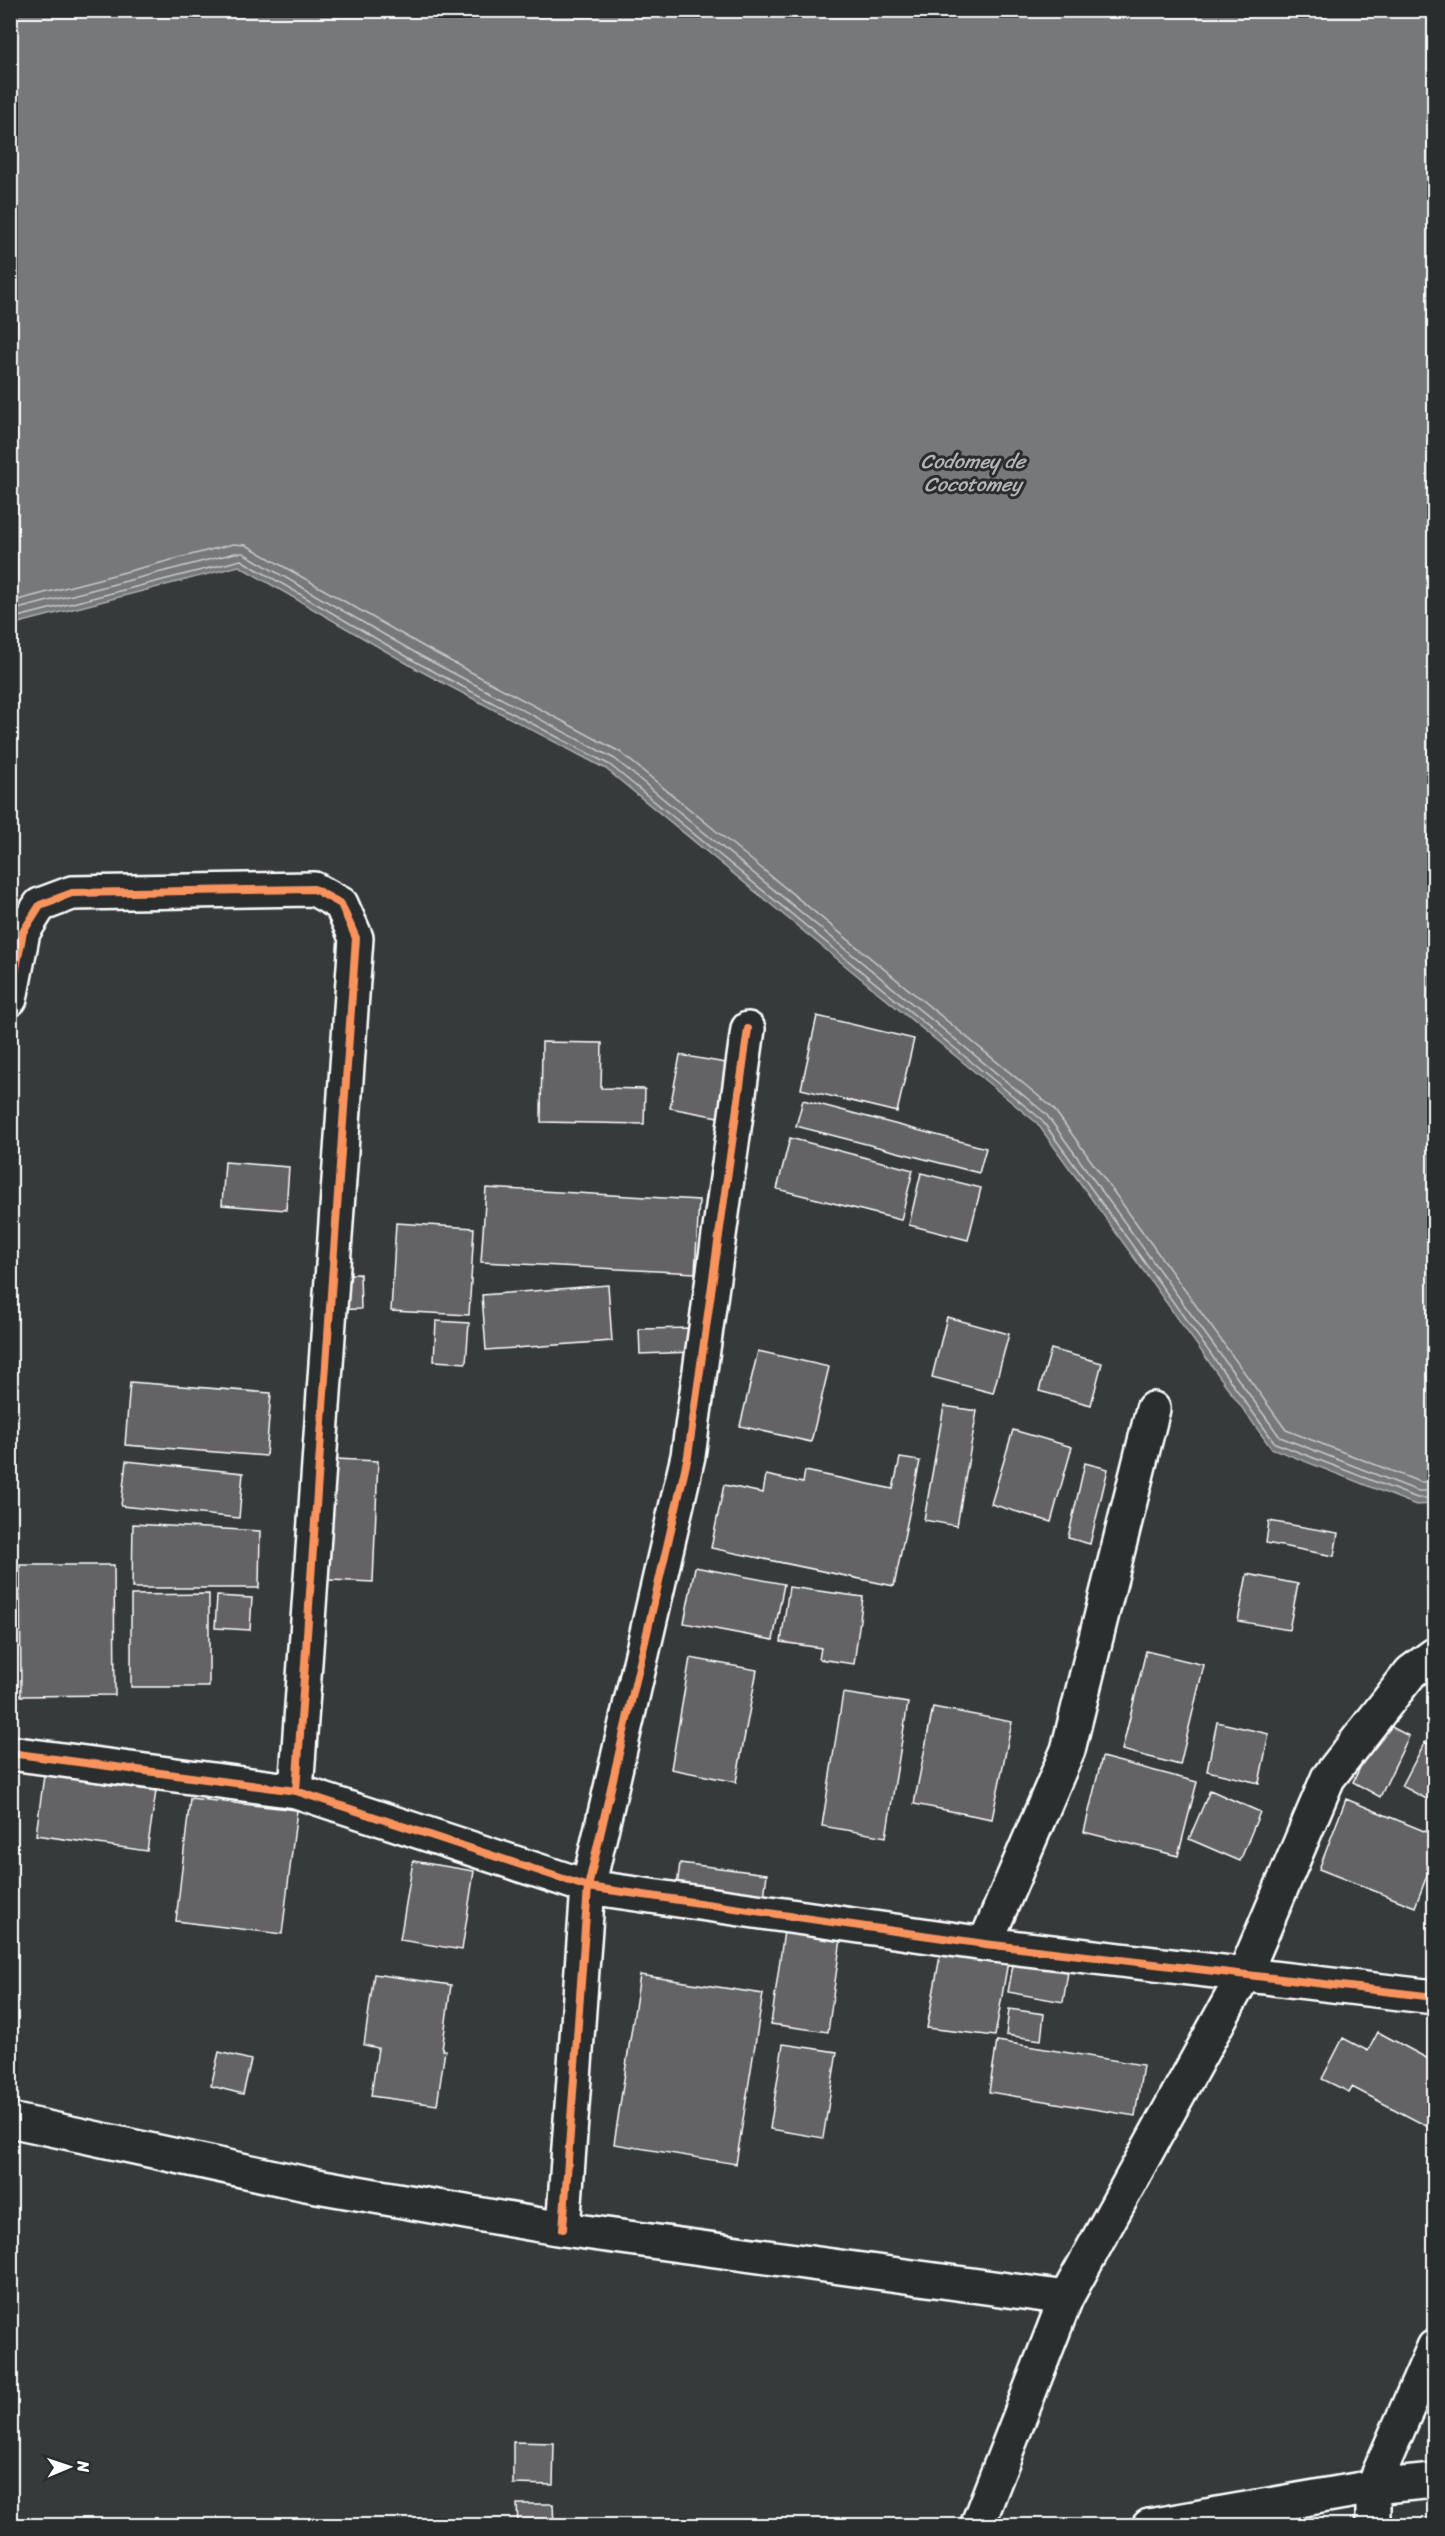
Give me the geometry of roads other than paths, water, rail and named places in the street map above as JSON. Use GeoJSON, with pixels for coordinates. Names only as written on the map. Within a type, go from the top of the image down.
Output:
{"type":"FeatureCollection","features":[{"type":"Feature","properties":{"kind":"street"},"geometry":{"type":"LineString","coordinates":[[10,999],[23,932],[40,905],[72,893],[314,889],[341,904],[356,938],[296,1791]]}},
{"type":"Feature","properties":{"kind":"street"},"geometry":{"type":"LineString","coordinates":[[563,2229],[588,1887],[688,1456],[748,1029]]}},
{"type":"Feature","properties":{"kind":"street"},"geometry":{"type":"LineString","coordinates":[[985,1944],[1068,1750],[1153,1409]]}},
{"type":"Feature","properties":{"kind":"street"},"geometry":{"type":"LineString","coordinates":[[977,2526],[1066,2298],[1245,1973],[1328,1778],[1411,1672],[1434,1655]]}},
{"type":"Feature","properties":{"kind":"street"},"geometry":{"type":"LineString","coordinates":[[10,1753],[296,1791],[588,1887],[985,1944],[1434,1997]]}},
{"type":"Feature","properties":{"kind":"street"},"geometry":{"type":"LineString","coordinates":[[10,2120],[306,2184],[563,2229],[1066,2298]]}},
{"type":"Feature","properties":{"kind":"street"},"geometry":{"type":"LineString","coordinates":[[1373,2526],[1374,2487],[1434,2348]]}},
{"type":"Feature","properties":{"kind":"street"},"geometry":{"type":"LineString","coordinates":[[1149,2526],[1374,2487],[1434,2481]]}},
{"type":"Feature","properties":{"kind":"water","name":"Codomey de Cocotomey"},"geometry":{"type":"Polygon","coordinates":[[[11,10],[1434,11],[1434,1504],[1416,1505],[1271,1448],[1037,1123],[606,769],[415,668],[239,566],[11,625],[11,10]]]}}]}
